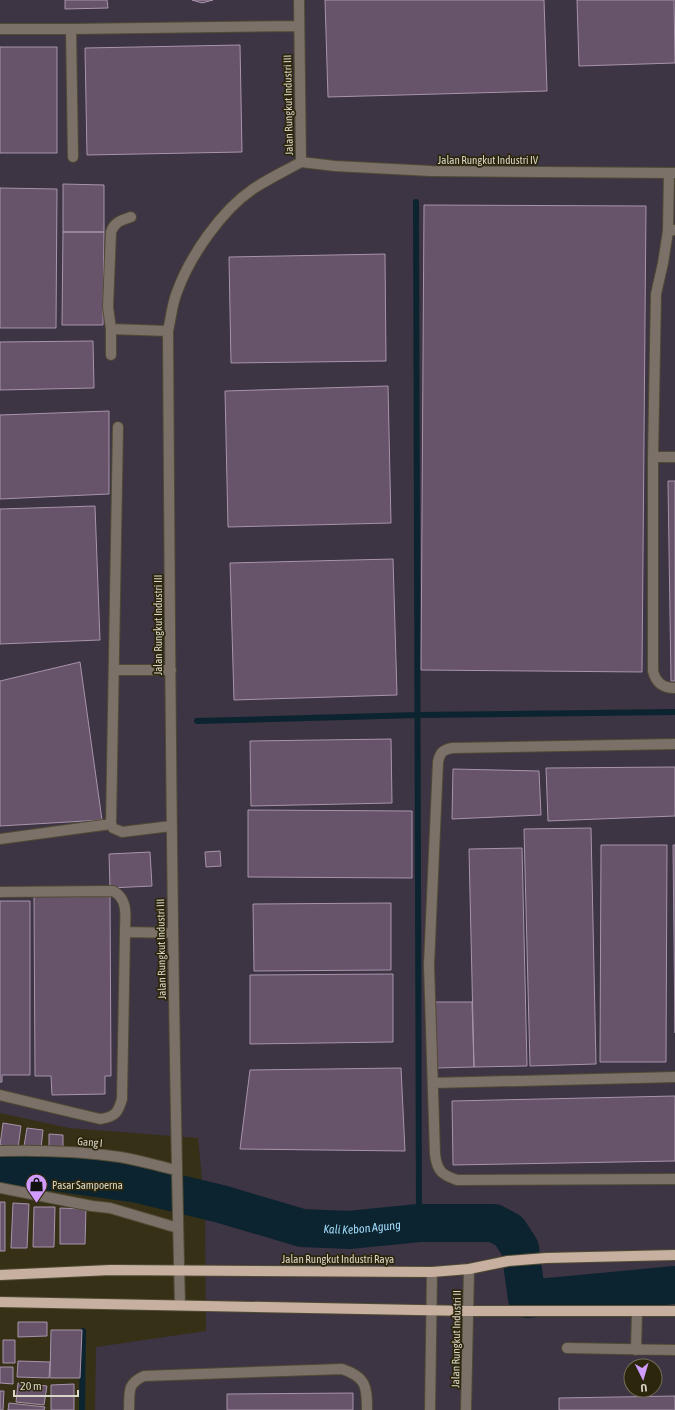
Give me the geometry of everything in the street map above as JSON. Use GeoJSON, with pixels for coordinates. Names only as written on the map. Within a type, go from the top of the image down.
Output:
{"type":"FeatureCollection","features":[{"type":"Feature","properties":{"kind":"main road","name":"Jalan Rungkut Industri Raya"},"geometry":{"type":"LineString","coordinates":[[0,1275],[111,1270],[432,1272],[469,1269],[508,1261],[546,1258],[675,1255]]}},
{"type":"Feature","properties":{"kind":"main road"},"geometry":{"type":"LineString","coordinates":[[0,1302],[469,1311],[675,1311]]}},
{"type":"Feature","properties":{"kind":"street","name":"Jalan Rungkut Industri III"},"geometry":{"type":"LineString","coordinates":[[180,1305],[176,1170],[171,826],[168,331],[176,293],[187,268],[206,236],[230,210],[252,190],[301,162],[299,0]]}},
{"type":"Feature","properties":{"kind":"street"},"geometry":{"type":"LineString","coordinates":[[0,29],[300,26]]}},
{"type":"Feature","properties":{"kind":"street"},"geometry":{"type":"LineString","coordinates":[[71,29],[73,157]]}},
{"type":"Feature","properties":{"kind":"street","name":"Jalan Rungkut Industri IV"},"geometry":{"type":"LineString","coordinates":[[301,162],[335,166],[431,171],[672,173]]}},
{"type":"Feature","properties":{"kind":"street"},"geometry":{"type":"LineString","coordinates":[[672,173],[671,230],[656,294],[653,458],[653,671],[660,684],[666,688],[675,688]]}},
{"type":"Feature","properties":{"kind":"street"},"geometry":{"type":"LineString","coordinates":[[111,355],[111,329],[108,307],[111,232],[113,226],[118,222],[131,217]]}},
{"type":"Feature","properties":{"kind":"street"},"geometry":{"type":"LineString","coordinates":[[111,329],[168,331]]}},
{"type":"Feature","properties":{"kind":"street"},"geometry":{"type":"LineString","coordinates":[[118,427],[111,824],[113,828],[122,832],[171,826]]}},
{"type":"Feature","properties":{"kind":"street"},"geometry":{"type":"LineString","coordinates":[[653,458],[675,457]]}},
{"type":"Feature","properties":{"kind":"street"},"geometry":{"type":"LineString","coordinates":[[114,670],[170,670]]}},
{"type":"Feature","properties":{"kind":"street"},"geometry":{"type":"LineString","coordinates":[[675,744],[452,748],[446,749],[440,753],[438,762],[429,965],[436,1164],[440,1171],[457,1180],[675,1179]]}},
{"type":"Feature","properties":{"kind":"street"},"geometry":{"type":"LineString","coordinates":[[0,839],[111,824]]}},
{"type":"Feature","properties":{"kind":"street"},"geometry":{"type":"LineString","coordinates":[[0,892],[113,891],[120,895],[125,905],[122,1099],[116,1114],[108,1118],[100,1119],[0,1095]]}},
{"type":"Feature","properties":{"kind":"street"},"geometry":{"type":"LineString","coordinates":[[125,932],[173,933]]}},
{"type":"Feature","properties":{"kind":"street"},"geometry":{"type":"LineString","coordinates":[[433,1083],[675,1077]]}},
{"type":"Feature","properties":{"kind":"street","name":"Gang I"},"geometry":{"type":"LineString","coordinates":[[0,1151],[38,1150],[120,1157],[176,1170]]}},
{"type":"Feature","properties":{"kind":"street"},"geometry":{"type":"LineString","coordinates":[[0,1188],[92,1206],[110,1208],[178,1226]]}},
{"type":"Feature","properties":{"kind":"street","name":"Jalan Rungkut Industri II"},"geometry":{"type":"LineString","coordinates":[[466,1410],[469,1269]]}},
{"type":"Feature","properties":{"kind":"street"},"geometry":{"type":"LineString","coordinates":[[430,1410],[432,1272]]}},
{"type":"Feature","properties":{"kind":"street"},"geometry":{"type":"LineString","coordinates":[[636,1350],[637,1311]]}},
{"type":"Feature","properties":{"kind":"street"},"geometry":{"type":"LineString","coordinates":[[567,1348],[675,1350]]}},
{"type":"Feature","properties":{"kind":"street"},"geometry":{"type":"LineString","coordinates":[[130,1410],[130,1390],[132,1383],[144,1376],[342,1369],[360,1377],[364,1384],[366,1410]]}},
{"type":"Feature","properties":{"kind":"shaded area"},"geometry":{"type":"Polygon","coordinates":[[[0,0],[675,0],[675,1410],[95,1410],[96,1347],[206,1331],[205,1210],[198,1138],[69,1128],[0,1113],[0,0]]]}},
{"type":"Feature","properties":{"kind":"building"},"geometry":{"type":"Polygon","coordinates":[[[65,0],[107,0],[108,8],[65,9],[65,0]]]}},
{"type":"Feature","properties":{"kind":"building"},"geometry":{"type":"Polygon","coordinates":[[[192,0],[213,0],[202,3],[192,0]]]}},
{"type":"Feature","properties":{"kind":"building"},"geometry":{"type":"Polygon","coordinates":[[[325,0],[544,0],[547,91],[328,97],[325,0]]]}},
{"type":"Feature","properties":{"kind":"building"},"geometry":{"type":"Polygon","coordinates":[[[577,0],[674,0],[675,63],[579,66],[577,0]]]}},
{"type":"Feature","properties":{"kind":"building"},"geometry":{"type":"Polygon","coordinates":[[[240,45],[242,152],[87,155],[85,48],[240,45]]]}},
{"type":"Feature","properties":{"kind":"building"},"geometry":{"type":"Polygon","coordinates":[[[0,47],[57,47],[57,153],[0,153],[0,47]]]}},
{"type":"Feature","properties":{"kind":"building"},"geometry":{"type":"Polygon","coordinates":[[[63,184],[104,185],[104,232],[63,232],[63,184]]]}},
{"type":"Feature","properties":{"kind":"building"},"geometry":{"type":"Polygon","coordinates":[[[0,188],[57,189],[56,328],[0,328],[0,188]]]}},
{"type":"Feature","properties":{"kind":"building"},"geometry":{"type":"Polygon","coordinates":[[[424,205],[646,206],[642,672],[421,670],[424,205]]]}},
{"type":"Feature","properties":{"kind":"building"},"geometry":{"type":"Polygon","coordinates":[[[63,232],[104,232],[103,325],[62,325],[63,232]]]}},
{"type":"Feature","properties":{"kind":"building"},"geometry":{"type":"Polygon","coordinates":[[[385,254],[386,361],[231,363],[229,257],[385,254]]]}},
{"type":"Feature","properties":{"kind":"building"},"geometry":{"type":"Polygon","coordinates":[[[93,341],[94,388],[0,390],[0,342],[93,341]]]}},
{"type":"Feature","properties":{"kind":"building"},"geometry":{"type":"Polygon","coordinates":[[[388,386],[391,523],[228,527],[225,391],[388,386]]]}},
{"type":"Feature","properties":{"kind":"building"},"geometry":{"type":"Polygon","coordinates":[[[109,411],[109,494],[0,499],[0,415],[109,411]]]}},
{"type":"Feature","properties":{"kind":"building"},"geometry":{"type":"Polygon","coordinates":[[[668,481],[675,481],[675,681],[671,681],[668,481]]]}},
{"type":"Feature","properties":{"kind":"building"},"geometry":{"type":"Polygon","coordinates":[[[95,506],[100,640],[0,644],[0,509],[95,506]]]}},
{"type":"Feature","properties":{"kind":"building"},"geometry":{"type":"Polygon","coordinates":[[[393,559],[397,695],[234,700],[230,563],[393,559]]]}},
{"type":"Feature","properties":{"kind":"building"},"geometry":{"type":"Polygon","coordinates":[[[80,662],[102,820],[0,826],[0,681],[80,662]]]}},
{"type":"Feature","properties":{"kind":"building"},"geometry":{"type":"Polygon","coordinates":[[[391,739],[392,803],[251,806],[250,741],[391,739]]]}},
{"type":"Feature","properties":{"kind":"building"},"geometry":{"type":"Polygon","coordinates":[[[675,767],[675,816],[548,821],[546,768],[675,767]]]}},
{"type":"Feature","properties":{"kind":"building"},"geometry":{"type":"Polygon","coordinates":[[[453,769],[539,771],[541,815],[452,819],[453,769]]]}},
{"type":"Feature","properties":{"kind":"building"},"geometry":{"type":"Polygon","coordinates":[[[248,810],[412,811],[412,878],[248,877],[248,810]]]}},
{"type":"Feature","properties":{"kind":"building"},"geometry":{"type":"Polygon","coordinates":[[[591,828],[596,1064],[530,1066],[524,829],[591,828]]]}},
{"type":"Feature","properties":{"kind":"building"},"geometry":{"type":"Polygon","coordinates":[[[601,845],[667,845],[666,1062],[600,1062],[601,845]]]}},
{"type":"Feature","properties":{"kind":"building"},"geometry":{"type":"Polygon","coordinates":[[[673,845],[675,845],[675,1033],[673,845]]]}},
{"type":"Feature","properties":{"kind":"building"},"geometry":{"type":"Polygon","coordinates":[[[522,848],[527,1066],[474,1067],[469,849],[522,848]]]}},
{"type":"Feature","properties":{"kind":"building"},"geometry":{"type":"Polygon","coordinates":[[[220,851],[221,866],[206,867],[205,852],[220,851]]]}},
{"type":"Feature","properties":{"kind":"building"},"geometry":{"type":"Polygon","coordinates":[[[150,852],[152,886],[110,888],[109,854],[150,852]]]}},
{"type":"Feature","properties":{"kind":"building"},"geometry":{"type":"Polygon","coordinates":[[[110,895],[111,1076],[105,1076],[105,1094],[52,1095],[51,1076],[35,1076],[34,896],[110,895]]]}},
{"type":"Feature","properties":{"kind":"building"},"geometry":{"type":"Polygon","coordinates":[[[0,901],[30,901],[30,1075],[2,1075],[2,1082],[0,1082],[0,901]]]}},
{"type":"Feature","properties":{"kind":"building"},"geometry":{"type":"Polygon","coordinates":[[[391,903],[391,970],[254,971],[253,904],[391,903]]]}},
{"type":"Feature","properties":{"kind":"building"},"geometry":{"type":"Polygon","coordinates":[[[393,974],[393,1042],[250,1044],[250,975],[393,974]]]}},
{"type":"Feature","properties":{"kind":"building"},"geometry":{"type":"Polygon","coordinates":[[[435,1002],[472,1002],[474,1067],[436,1068],[435,1002]]]}},
{"type":"Feature","properties":{"kind":"building"},"geometry":{"type":"Polygon","coordinates":[[[401,1068],[405,1151],[240,1149],[250,1070],[401,1068]]]}},
{"type":"Feature","properties":{"kind":"building"},"geometry":{"type":"Polygon","coordinates":[[[675,1096],[675,1161],[453,1165],[452,1101],[675,1096]]]}},
{"type":"Feature","properties":{"kind":"building"},"geometry":{"type":"Polygon","coordinates":[[[3,1123],[21,1126],[18,1148],[0,1145],[3,1123]]]}},
{"type":"Feature","properties":{"kind":"building"},"geometry":{"type":"Polygon","coordinates":[[[27,1128],[43,1130],[41,1148],[24,1146],[27,1128]]]}},
{"type":"Feature","properties":{"kind":"building"},"geometry":{"type":"Polygon","coordinates":[[[49,1134],[63,1135],[63,1150],[49,1149],[49,1134]]]}},
{"type":"Feature","properties":{"kind":"building"},"geometry":{"type":"Polygon","coordinates":[[[0,1202],[5,1202],[5,1251],[0,1251],[0,1202]]]}},
{"type":"Feature","properties":{"kind":"building"},"geometry":{"type":"Polygon","coordinates":[[[13,1203],[29,1204],[27,1248],[11,1248],[13,1203]]]}},
{"type":"Feature","properties":{"kind":"building"},"geometry":{"type":"Polygon","coordinates":[[[34,1207],[55,1207],[54,1247],[33,1247],[34,1207]]]}},
{"type":"Feature","properties":{"kind":"building"},"geometry":{"type":"Polygon","coordinates":[[[60,1208],[86,1209],[85,1244],[60,1244],[60,1208]]]}},
{"type":"Feature","properties":{"kind":"building"},"geometry":{"type":"Polygon","coordinates":[[[18,1322],[47,1322],[47,1336],[18,1337],[18,1322]]]}},
{"type":"Feature","properties":{"kind":"building"},"geometry":{"type":"Polygon","coordinates":[[[51,1330],[82,1330],[80,1378],[50,1378],[51,1330]]]}},
{"type":"Feature","properties":{"kind":"building"},"geometry":{"type":"Polygon","coordinates":[[[3,1340],[15,1340],[15,1363],[3,1363],[3,1340]]]}},
{"type":"Feature","properties":{"kind":"building"},"geometry":{"type":"Polygon","coordinates":[[[18,1361],[50,1362],[49,1378],[17,1377],[18,1361]]]}},
{"type":"Feature","properties":{"kind":"building"},"geometry":{"type":"Polygon","coordinates":[[[0,1367],[13,1367],[13,1384],[0,1383],[0,1367]]]}},
{"type":"Feature","properties":{"kind":"building"},"geometry":{"type":"Polygon","coordinates":[[[18,1383],[47,1386],[44,1405],[16,1402],[18,1383]]]}},
{"type":"Feature","properties":{"kind":"building"},"geometry":{"type":"Polygon","coordinates":[[[74,1384],[74,1410],[51,1410],[51,1385],[74,1384]]]}},
{"type":"Feature","properties":{"kind":"building"},"geometry":{"type":"Polygon","coordinates":[[[0,1391],[4,1391],[3,1410],[0,1410],[0,1391]]]}},
{"type":"Feature","properties":{"kind":"building"},"geometry":{"type":"Polygon","coordinates":[[[353,1393],[353,1410],[227,1410],[227,1394],[353,1393]]]}},
{"type":"Feature","properties":{"kind":"building"},"geometry":{"type":"Polygon","coordinates":[[[663,1396],[675,1396],[675,1410],[559,1410],[559,1398],[663,1398],[663,1396]]]}},
{"type":"Feature","properties":{"kind":"building"},"geometry":{"type":"Polygon","coordinates":[[[9,1403],[45,1407],[44,1410],[8,1410],[9,1403]]]}},
{"type":"Feature","properties":{"kind":"waterway"},"geometry":{"type":"LineString","coordinates":[[416,202],[419,1223]]}},
{"type":"Feature","properties":{"kind":"waterway"},"geometry":{"type":"LineString","coordinates":[[197,721],[418,715],[675,712]]}},
{"type":"Feature","properties":{"kind":"waterway","name":"Kali Kebon Agung"},"geometry":{"type":"LineString","coordinates":[[0,1168],[54,1172],[138,1184],[221,1204],[302,1228],[349,1230],[419,1223],[494,1223],[509,1231],[520,1248],[527,1299],[675,1285]]}},
{"type":"Feature","properties":{"kind":"waterway"},"geometry":{"type":"LineString","coordinates":[[82,1410],[83,1331]]}},
{"type":"Feature","properties":{"kind":"place","name":"Pasar Sampoerna"},"geometry":{"type":"Point","coordinates":[37,1204]}}]}
